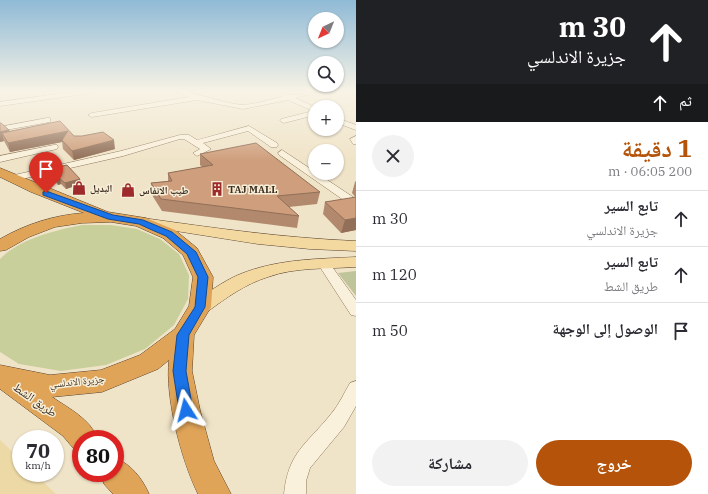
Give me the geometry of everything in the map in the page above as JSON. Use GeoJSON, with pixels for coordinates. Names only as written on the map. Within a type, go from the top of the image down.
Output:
{"type":"FeatureCollection","features":[{"type":"Feature","properties":{"kind":"highway"},"geometry":{"type":"LineString","coordinates":[[6,175],[56,197],[111,217]]}},
{"type":"Feature","properties":{"kind":"highway","name":"جزيرة الاندلسي"},"geometry":{"type":"LineString","coordinates":[[0,246],[23,233],[52,223],[82,218],[111,217],[140,222],[169,234],[191,252],[203,277],[200,307],[183,335],[149,362],[102,380],[50,386],[1,376]]}},
{"type":"Feature","properties":{"kind":"highway"},"geometry":{"type":"LineString","coordinates":[[183,335],[180,371],[186,410],[201,467],[215,494]]}},
{"type":"Feature","properties":{"kind":"highway","name":"طريق الشط"},"geometry":{"type":"LineString","coordinates":[[1,376],[76,430]]}},
{"type":"Feature","properties":{"kind":"highway"},"geometry":{"type":"LineString","coordinates":[[123,482],[133,494]]}},
{"type":"Feature","properties":{"kind":"main road"},"geometry":{"type":"LineString","coordinates":[[140,222],[258,239],[310,244],[356,246]]}},
{"type":"Feature","properties":{"kind":"main road"},"geometry":{"type":"LineString","coordinates":[[200,307],[230,287],[251,276],[274,270],[356,262]]}},
{"type":"Feature","properties":{"kind":"street"},"geometry":{"type":"LineString","coordinates":[[284,121],[308,115]]}},
{"type":"Feature","properties":{"kind":"street"},"geometry":{"type":"LineString","coordinates":[[0,129],[47,120]]}},
{"type":"Feature","properties":{"kind":"street"},"geometry":{"type":"LineString","coordinates":[[344,123],[356,128]]}},
{"type":"Feature","properties":{"kind":"street"},"geometry":{"type":"LineString","coordinates":[[196,143],[249,128],[274,145]]}},
{"type":"Feature","properties":{"kind":"street"},"geometry":{"type":"LineString","coordinates":[[6,175],[123,153],[180,137],[186,137],[207,149],[197,153]]}},
{"type":"Feature","properties":{"kind":"street"},"geometry":{"type":"LineString","coordinates":[[356,138],[354,139],[356,142]]}},
{"type":"Feature","properties":{"kind":"street"},"geometry":{"type":"LineString","coordinates":[[0,159],[54,147]]}},
{"type":"Feature","properties":{"kind":"street"},"geometry":{"type":"LineString","coordinates":[[282,153],[356,204]]}},
{"type":"Feature","properties":{"kind":"street"},"geometry":{"type":"LineString","coordinates":[[324,264],[356,311]]}},
{"type":"Feature","properties":{"kind":"street"},"geometry":{"type":"LineString","coordinates":[[295,494],[297,472],[304,458],[338,421],[356,388]]}},
{"type":"Feature","properties":{"kind":"green space"},"geometry":{"type":"Polygon","coordinates":[[[82,225],[111,225],[137,229],[160,239],[179,254],[189,275],[188,299],[174,325],[145,349],[106,365],[61,371],[19,364],[0,352],[0,259],[17,246],[38,236],[82,225]]]}},
{"type":"Feature","properties":{"kind":"green space"},"geometry":{"type":"Polygon","coordinates":[[[356,271],[356,296],[338,273],[356,271]]]}},
{"type":"Feature","properties":{"kind":"sand"},"geometry":{"type":"Polygon","coordinates":[[[0,440],[12,451],[12,482],[43,482],[56,494],[0,494],[0,440]]]}},
{"type":"Feature","properties":{"kind":"building"},"geometry":{"type":"Polygon","coordinates":[[[60,121],[74,136],[103,132],[114,140],[72,151],[62,140],[68,131],[8,143],[2,133],[60,121]]]}},
{"type":"Feature","properties":{"kind":"building"},"geometry":{"type":"Polygon","coordinates":[[[1,123],[9,130],[0,132],[1,123]]]}},
{"type":"Feature","properties":{"kind":"building","name":"TAJ MALL"},"geometry":{"type":"Polygon","coordinates":[[[256,143],[320,192],[277,196],[299,216],[161,199],[151,183],[172,181],[168,173],[213,165],[200,154],[256,143]]]}},
{"type":"Feature","properties":{"kind":"building"},"geometry":{"type":"Polygon","coordinates":[[[67,165],[80,179],[65,183],[60,179],[57,179],[48,169],[67,165]]]}},
{"type":"Feature","properties":{"kind":"building"},"geometry":{"type":"Polygon","coordinates":[[[356,197],[356,218],[345,220],[325,202],[356,197]]]}},
{"type":"Feature","properties":{"kind":"place","name":"البديل"},"geometry":{"type":"Point","coordinates":[79,188]}},
{"type":"Feature","properties":{"kind":"place","name":"TAJ MALL"},"geometry":{"type":"Point","coordinates":[217,189]}},
{"type":"Feature","properties":{"kind":"place","name":"طيب الانفاس"},"geometry":{"type":"Point","coordinates":[128,190]}},
{"type":"Feature","properties":{"kind":"route"},"geometry":{"type":"LineString","coordinates":[[46,193],[111,217],[140,222],[155,228],[169,234],[191,252],[203,277],[200,307],[183,335],[180,371],[186,410]]}}]}
